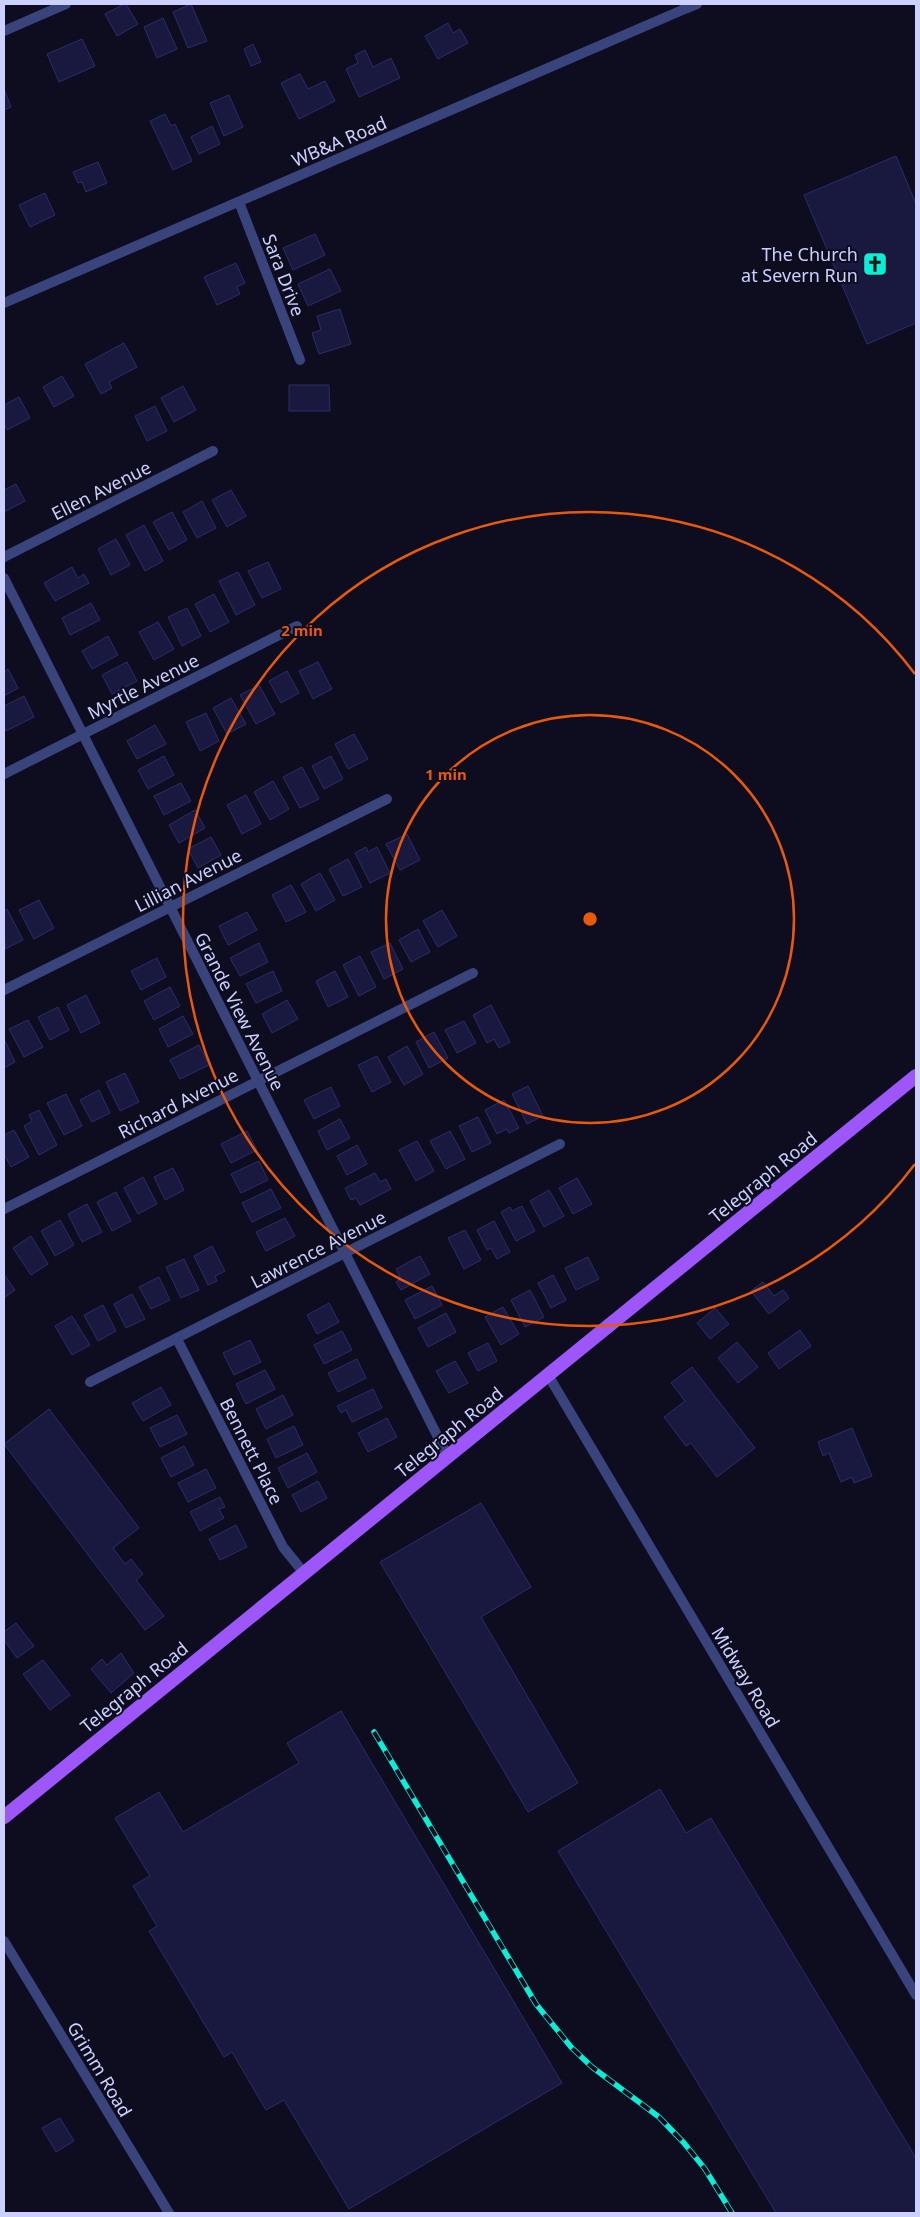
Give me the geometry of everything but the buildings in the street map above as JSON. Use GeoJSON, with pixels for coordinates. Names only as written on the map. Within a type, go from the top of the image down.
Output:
{"type":"FeatureCollection","features":[{"type":"Feature","properties":{"kind":"main road","name":"Telegraph Road"},"geometry":{"type":"LineString","coordinates":[[4,1817],[916,1076]]}},
{"type":"Feature","properties":{"kind":"street"},"geometry":{"type":"LineString","coordinates":[[4,30],[66,4]]}},
{"type":"Feature","properties":{"kind":"street","name":"WB&A Road"},"geometry":{"type":"LineString","coordinates":[[4,303],[690,5]]}},
{"type":"Feature","properties":{"kind":"street","name":"Sara Drive"},"geometry":{"type":"LineString","coordinates":[[239,202],[300,360]]}},
{"type":"Feature","properties":{"kind":"street","name":"Ellen Avenue"},"geometry":{"type":"LineString","coordinates":[[4,557],[213,451]]}},
{"type":"Feature","properties":{"kind":"street","name":"Grande View Avenue"},"geometry":{"type":"LineString","coordinates":[[4,578],[84,733],[169,907],[448,1457]]}},
{"type":"Feature","properties":{"kind":"street","name":"Myrtle Avenue"},"geometry":{"type":"LineString","coordinates":[[4,774],[297,626]]}},
{"type":"Feature","properties":{"kind":"street","name":"Lillian Avenue"},"geometry":{"type":"LineString","coordinates":[[4,990],[387,799]]}},
{"type":"Feature","properties":{"kind":"street","name":"Richard Avenue"},"geometry":{"type":"LineString","coordinates":[[4,1209],[474,973]]}},
{"type":"Feature","properties":{"kind":"street","name":"Lawrence Avenue"},"geometry":{"type":"LineString","coordinates":[[90,1382],[560,1144]]}},
{"type":"Feature","properties":{"kind":"street","name":"Bennett Place"},"geometry":{"type":"LineString","coordinates":[[177,1339],[283,1547],[304,1573]]}},
{"type":"Feature","properties":{"kind":"street","name":"Midway Road"},"geometry":{"type":"LineString","coordinates":[[548,1375],[916,1995]]}},
{"type":"Feature","properties":{"kind":"street","name":"Grimm Road"},"geometry":{"type":"LineString","coordinates":[[4,1941],[169,2213]]}},
{"type":"Feature","properties":{"kind":"railway"},"geometry":{"type":"LineString","coordinates":[[374,1732],[536,2004],[571,2047],[592,2067],[659,2117],[684,2143],[705,2169],[732,2213]]}},
{"type":"Feature","properties":{"kind":"place","name":"The Church at Severn Run"},"geometry":{"type":"Point","coordinates":[875,264]}}]}
